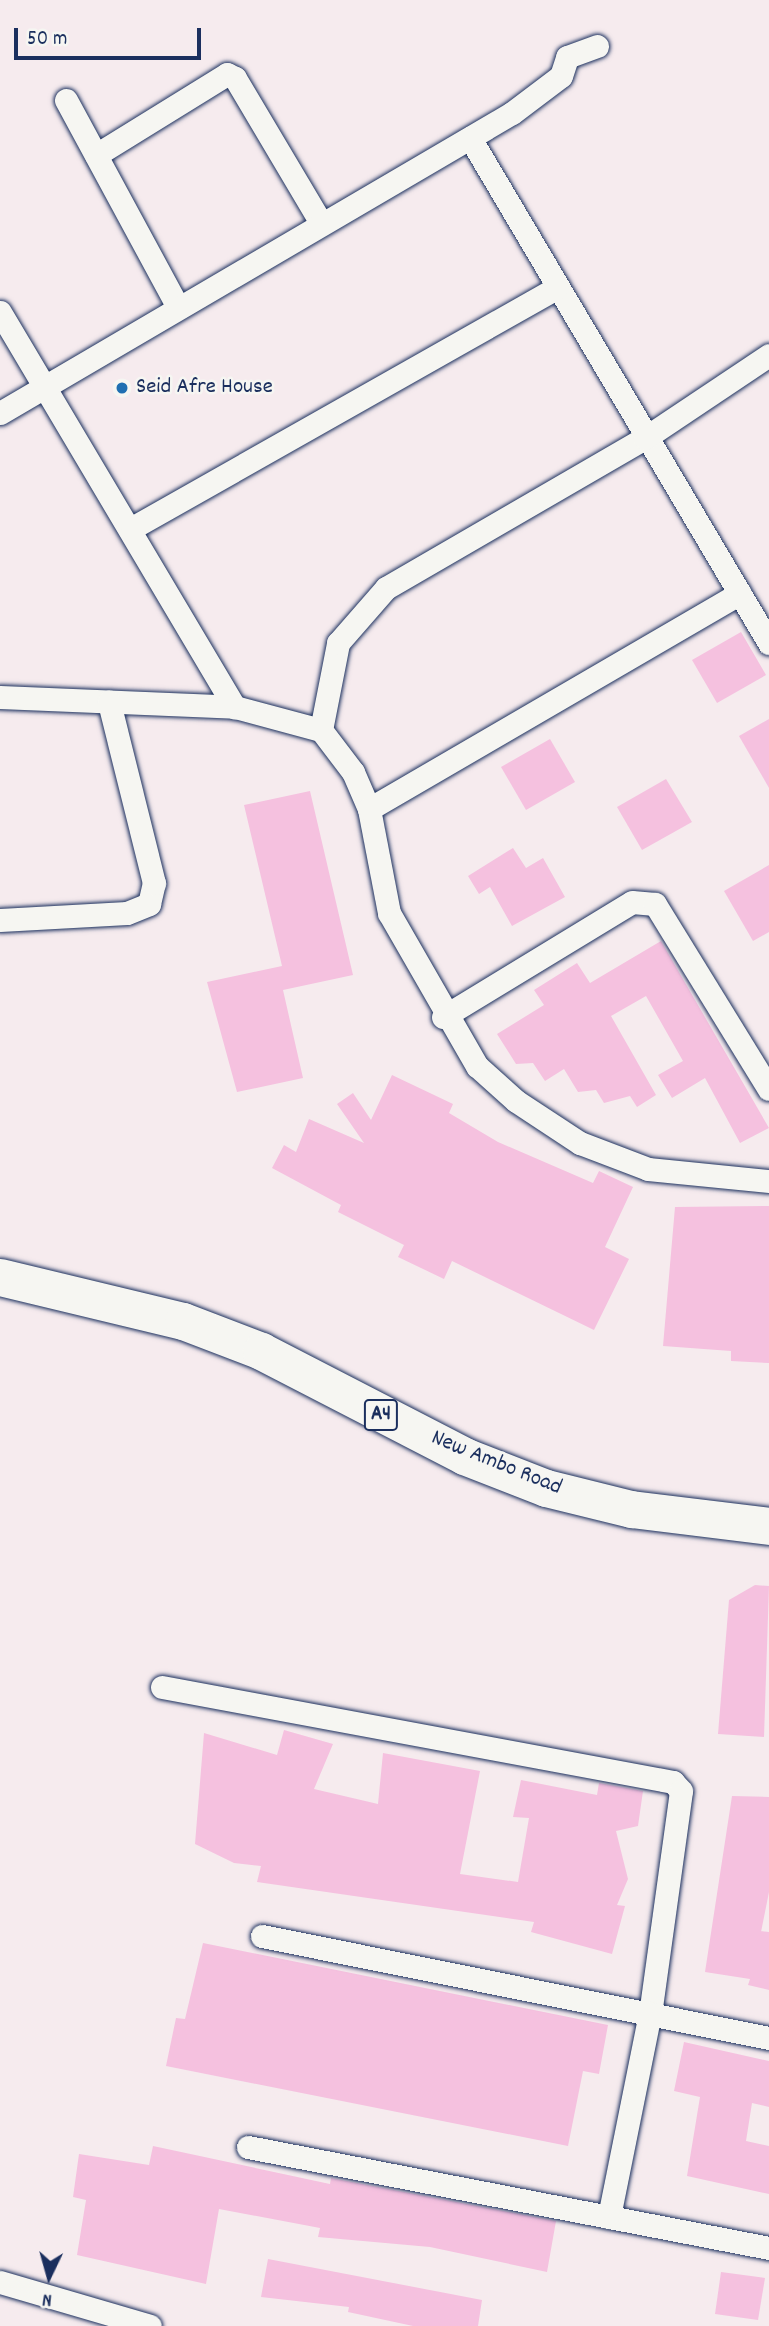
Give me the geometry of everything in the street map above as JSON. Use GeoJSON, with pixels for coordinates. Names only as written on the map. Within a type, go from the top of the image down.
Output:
{"type":"FeatureCollection","features":[{"type":"Feature","properties":{"kind":"main road","name":"New Ambo Road"},"geometry":{"type":"LineString","coordinates":[[0,1277],[183,1321],[261,1351],[464,1456],[546,1488],[631,1509],[769,1526]]}},
{"type":"Feature","properties":{"kind":"street"},"geometry":{"type":"LineString","coordinates":[[0,412],[470,138],[553,83],[567,57],[597,46]]}},
{"type":"Feature","properties":{"kind":"street"},"geometry":{"type":"LineString","coordinates":[[96,155],[227,74],[235,78],[321,223]]}},
{"type":"Feature","properties":{"kind":"street"},"geometry":{"type":"LineString","coordinates":[[66,100],[178,307]]}},
{"type":"Feature","properties":{"kind":"street"},"geometry":{"type":"LineString","coordinates":[[470,138],[555,289],[769,643]]}},
{"type":"Feature","properties":{"kind":"street"},"geometry":{"type":"LineString","coordinates":[[132,528],[555,289]]}},
{"type":"Feature","properties":{"kind":"street"},"geometry":{"type":"LineString","coordinates":[[0,312],[42,388],[132,528],[235,707]]}},
{"type":"Feature","properties":{"kind":"street"},"geometry":{"type":"LineString","coordinates":[[321,730],[338,643],[386,588],[645,438],[769,355]]}},
{"type":"Feature","properties":{"kind":"street"},"geometry":{"type":"LineString","coordinates":[[369,809],[740,593]]}},
{"type":"Feature","properties":{"kind":"street"},"geometry":{"type":"LineString","coordinates":[[0,697],[235,707],[321,730],[353,772],[369,809],[389,913],[443,1017],[477,1066],[516,1101],[580,1143],[648,1169],[769,1181]]}},
{"type":"Feature","properties":{"kind":"street"},"geometry":{"type":"LineString","coordinates":[[0,920],[127,913],[149,904],[154,883],[109,702]]}},
{"type":"Feature","properties":{"kind":"street"},"geometry":{"type":"LineString","coordinates":[[443,1017],[632,902],[655,904],[769,1089]]}},
{"type":"Feature","properties":{"kind":"street"},"geometry":{"type":"LineString","coordinates":[[162,1687],[673,1782],[682,1805],[650,2013],[609,2217]]}},
{"type":"Feature","properties":{"kind":"street"},"geometry":{"type":"LineString","coordinates":[[262,1936],[769,2038]]}},
{"type":"Feature","properties":{"kind":"street"},"geometry":{"type":"LineString","coordinates":[[248,2147],[769,2248]]}},
{"type":"Feature","properties":{"kind":"street"},"geometry":{"type":"LineString","coordinates":[[0,2282],[123,2323],[150,2326]]}},
{"type":"Feature","properties":{"kind":"building"},"geometry":{"type":"Polygon","coordinates":[[[741,632],[766,675],[717,703],[692,660],[741,632]]]}},
{"type":"Feature","properties":{"kind":"building"},"geometry":{"type":"Polygon","coordinates":[[[769,719],[769,788],[739,736],[769,719]]]}},
{"type":"Feature","properties":{"kind":"building"},"geometry":{"type":"Polygon","coordinates":[[[550,739],[575,782],[526,810],[501,767],[550,739]]]}},
{"type":"Feature","properties":{"kind":"building"},"geometry":{"type":"Polygon","coordinates":[[[666,779],[692,822],[642,850],[617,807],[666,779]]]}},
{"type":"Feature","properties":{"kind":"building"},"geometry":{"type":"Polygon","coordinates":[[[310,791],[353,975],[283,990],[303,1078],[237,1092],[207,982],[282,966],[244,805],[310,791]]]}},
{"type":"Feature","properties":{"kind":"building"},"geometry":{"type":"Polygon","coordinates":[[[513,848],[526,868],[543,858],[565,897],[512,926],[490,887],[479,894],[468,876],[513,848]]]}},
{"type":"Feature","properties":{"kind":"building"},"geometry":{"type":"Polygon","coordinates":[[[769,865],[769,932],[753,941],[724,891],[769,865]]]}},
{"type":"Feature","properties":{"kind":"building"},"geometry":{"type":"Polygon","coordinates":[[[661,941],[769,1128],[740,1143],[705,1078],[672,1098],[658,1075],[683,1061],[646,996],[611,1016],[656,1095],[637,1107],[630,1096],[604,1103],[596,1090],[578,1092],[564,1069],[545,1081],[533,1063],[516,1064],[497,1034],[544,1005],[534,990],[577,963],[590,983],[661,941]]]}},
{"type":"Feature","properties":{"kind":"building"},"geometry":{"type":"Polygon","coordinates":[[[392,1075],[453,1104],[449,1113],[498,1142],[593,1183],[599,1171],[633,1187],[605,1247],[629,1259],[594,1330],[452,1261],[444,1279],[398,1257],[404,1245],[338,1212],[341,1205],[272,1168],[284,1145],[296,1152],[309,1119],[364,1143],[337,1104],[353,1093],[371,1120],[392,1075]]]}},
{"type":"Feature","properties":{"kind":"building"},"geometry":{"type":"Polygon","coordinates":[[[769,1206],[769,1363],[731,1361],[731,1351],[663,1346],[675,1207],[769,1206]]]}},
{"type":"Feature","properties":{"kind":"building"},"geometry":{"type":"Polygon","coordinates":[[[755,1585],[769,1586],[764,1737],[718,1734],[729,1600],[755,1585]]]}},
{"type":"Feature","properties":{"kind":"building"},"geometry":{"type":"Polygon","coordinates":[[[284,1730],[333,1744],[314,1789],[378,1804],[383,1753],[480,1771],[460,1874],[518,1882],[529,1818],[513,1817],[521,1780],[597,1795],[599,1783],[643,1791],[638,1826],[616,1831],[628,1879],[617,1905],[625,1906],[612,1954],[531,1932],[534,1922],[257,1882],[261,1866],[234,1863],[195,1844],[204,1733],[277,1755],[284,1730]]]}},
{"type":"Feature","properties":{"kind":"building"},"geometry":{"type":"Polygon","coordinates":[[[732,1796],[769,1797],[769,1892],[761,1931],[769,1932],[769,1990],[748,1985],[750,1979],[705,1972],[732,1796]]]}},
{"type":"Feature","properties":{"kind":"building"},"geometry":{"type":"Polygon","coordinates":[[[203,1943],[608,2025],[599,2074],[583,2071],[568,2146],[166,2066],[176,2018],[185,2019],[203,1943]]]}},
{"type":"Feature","properties":{"kind":"building"},"geometry":{"type":"Polygon","coordinates":[[[684,2042],[769,2061],[769,2107],[752,2103],[746,2141],[769,2146],[769,2194],[687,2176],[700,2097],[674,2091],[684,2042]]]}},
{"type":"Feature","properties":{"kind":"building"},"geometry":{"type":"Polygon","coordinates":[[[153,2146],[330,2184],[331,2178],[556,2221],[547,2272],[430,2247],[318,2237],[320,2228],[219,2209],[206,2284],[77,2255],[86,2200],[73,2197],[79,2154],[149,2165],[153,2146]]]}},
{"type":"Feature","properties":{"kind":"building"},"geometry":{"type":"Polygon","coordinates":[[[268,2259],[482,2300],[478,2326],[413,2326],[348,2312],[349,2307],[261,2297],[268,2259]]]}},
{"type":"Feature","properties":{"kind":"building"},"geometry":{"type":"Polygon","coordinates":[[[721,2272],[765,2278],[758,2320],[715,2314],[721,2272]]]}},
{"type":"Feature","properties":{"kind":"place","name":"Seid Afre House"},"geometry":{"type":"Point","coordinates":[122,388]}}]}
